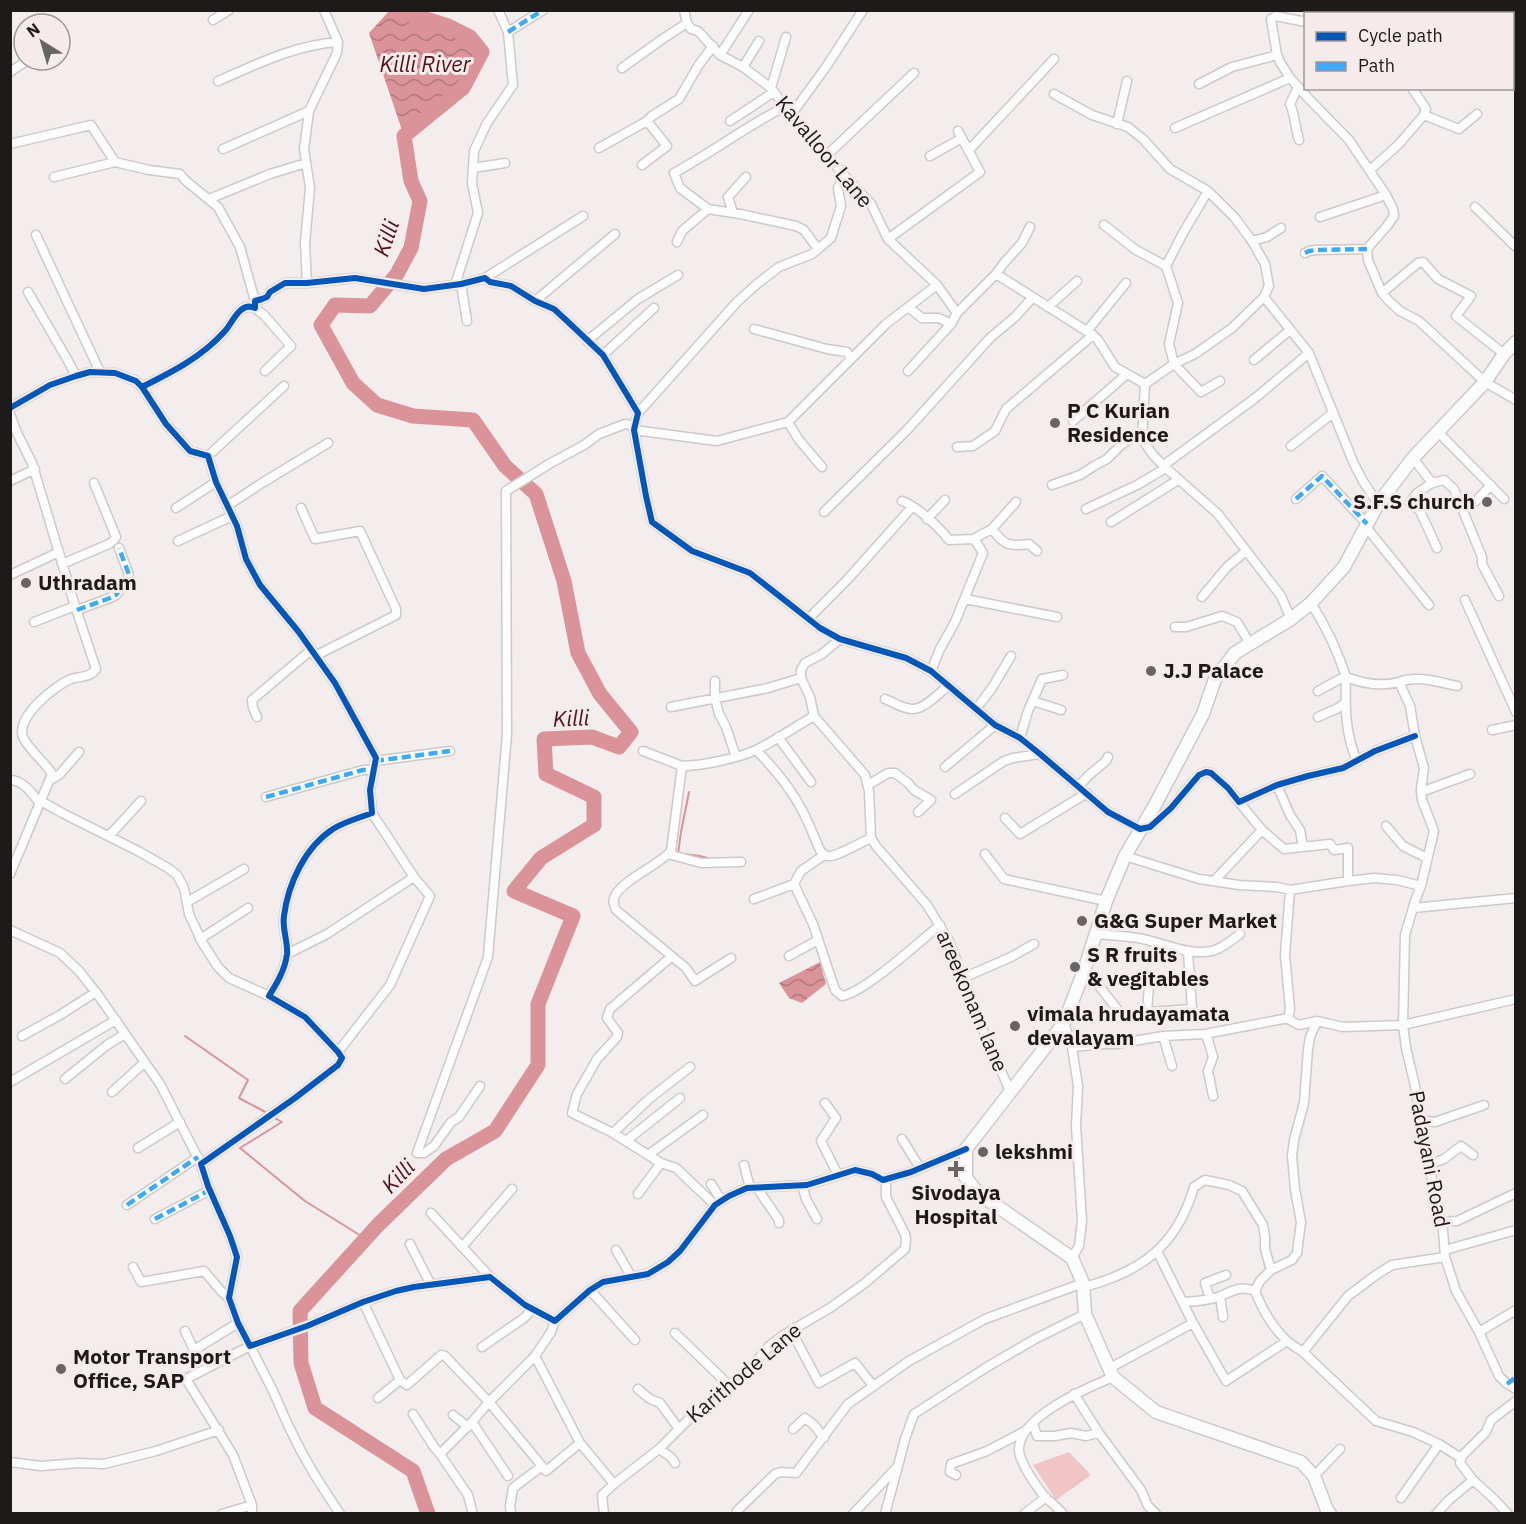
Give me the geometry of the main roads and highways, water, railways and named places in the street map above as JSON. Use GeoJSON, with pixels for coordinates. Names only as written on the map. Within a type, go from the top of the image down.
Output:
{"type":"FeatureCollection","features":[{"type":"Feature","properties":{"kind":"main road"},"geometry":{"type":"LineString","coordinates":[[1330,1514],[1314,1476],[1301,1462],[1189,1427],[1156,1412],[1111,1373],[1085,1314],[1083,1285],[1072,1258],[978,1193],[966,1178],[966,1149],[1064,1023],[1085,968],[1106,902],[1125,856],[1203,714],[1215,679],[1235,653],[1291,619],[1311,603],[1344,567],[1378,504],[1413,458],[1485,382],[1515,342]]}},
{"type":"Feature","properties":{"kind":"water","name":"Killi River"},"geometry":{"type":"Polygon","coordinates":[[[390,10],[424,11],[482,52],[463,88],[404,136],[369,33],[390,10]]]}},
{"type":"Feature","properties":{"kind":"water"},"geometry":{"type":"Polygon","coordinates":[[[820,962],[826,984],[802,1003],[789,998],[779,983],[820,962]]]}},
{"type":"Feature","properties":{"kind":"waterway","name":"Killi"},"geometry":{"type":"LineString","coordinates":[[409,10],[410,14],[448,26],[470,37],[482,52],[463,88],[404,136],[411,181],[420,201],[411,248],[397,274],[370,306],[335,305],[321,325],[353,383],[377,405],[413,416],[473,420],[505,466],[536,494],[564,581],[578,653],[600,694],[631,732],[619,747],[592,737],[544,739],[546,774],[594,797],[594,825],[541,858],[514,891],[573,916],[538,1004],[538,1065],[495,1131],[446,1159],[378,1225],[300,1311],[301,1363],[315,1408],[413,1471],[428,1514]]}},
{"type":"Feature","properties":{"kind":"waterway"},"geometry":{"type":"LineString","coordinates":[[678,854],[689,792]]}},
{"type":"Feature","properties":{"kind":"waterway"},"geometry":{"type":"LineString","coordinates":[[684,854],[711,859]]}},
{"type":"Feature","properties":{"kind":"waterway"},"geometry":{"type":"LineString","coordinates":[[185,1036],[248,1080],[239,1098],[269,1114]]}},
{"type":"Feature","properties":{"kind":"waterway"},"geometry":{"type":"LineString","coordinates":[[273,1117],[282,1122],[240,1148],[305,1201],[366,1239]]}},
{"type":"Feature","properties":{"kind":"place","name":"P C Kurian Residence"},"geometry":{"type":"Point","coordinates":[1055,423]}},
{"type":"Feature","properties":{"kind":"place","name":"S.F.S church"},"geometry":{"type":"Point","coordinates":[1487,502]}},
{"type":"Feature","properties":{"kind":"place","name":"Uthradam"},"geometry":{"type":"Point","coordinates":[26,583]}},
{"type":"Feature","properties":{"kind":"place","name":"J.J Palace"},"geometry":{"type":"Point","coordinates":[1151,671]}},
{"type":"Feature","properties":{"kind":"place","name":"G&G Super Market"},"geometry":{"type":"Point","coordinates":[1082,921]}},
{"type":"Feature","properties":{"kind":"place","name":"S R fruits & vegitables"},"geometry":{"type":"Point","coordinates":[1075,967]}},
{"type":"Feature","properties":{"kind":"place","name":"vimala hrudayamata devalayam"},"geometry":{"type":"Point","coordinates":[1015,1026]}},
{"type":"Feature","properties":{"kind":"place","name":"lekshmi"},"geometry":{"type":"Point","coordinates":[983,1152]}},
{"type":"Feature","properties":{"kind":"place","name":"Sivodaya Hospital"},"geometry":{"type":"Point","coordinates":[956,1169]}},
{"type":"Feature","properties":{"kind":"place","name":"Motor Transport Office, SAP"},"geometry":{"type":"Point","coordinates":[61,1369]}}]}
